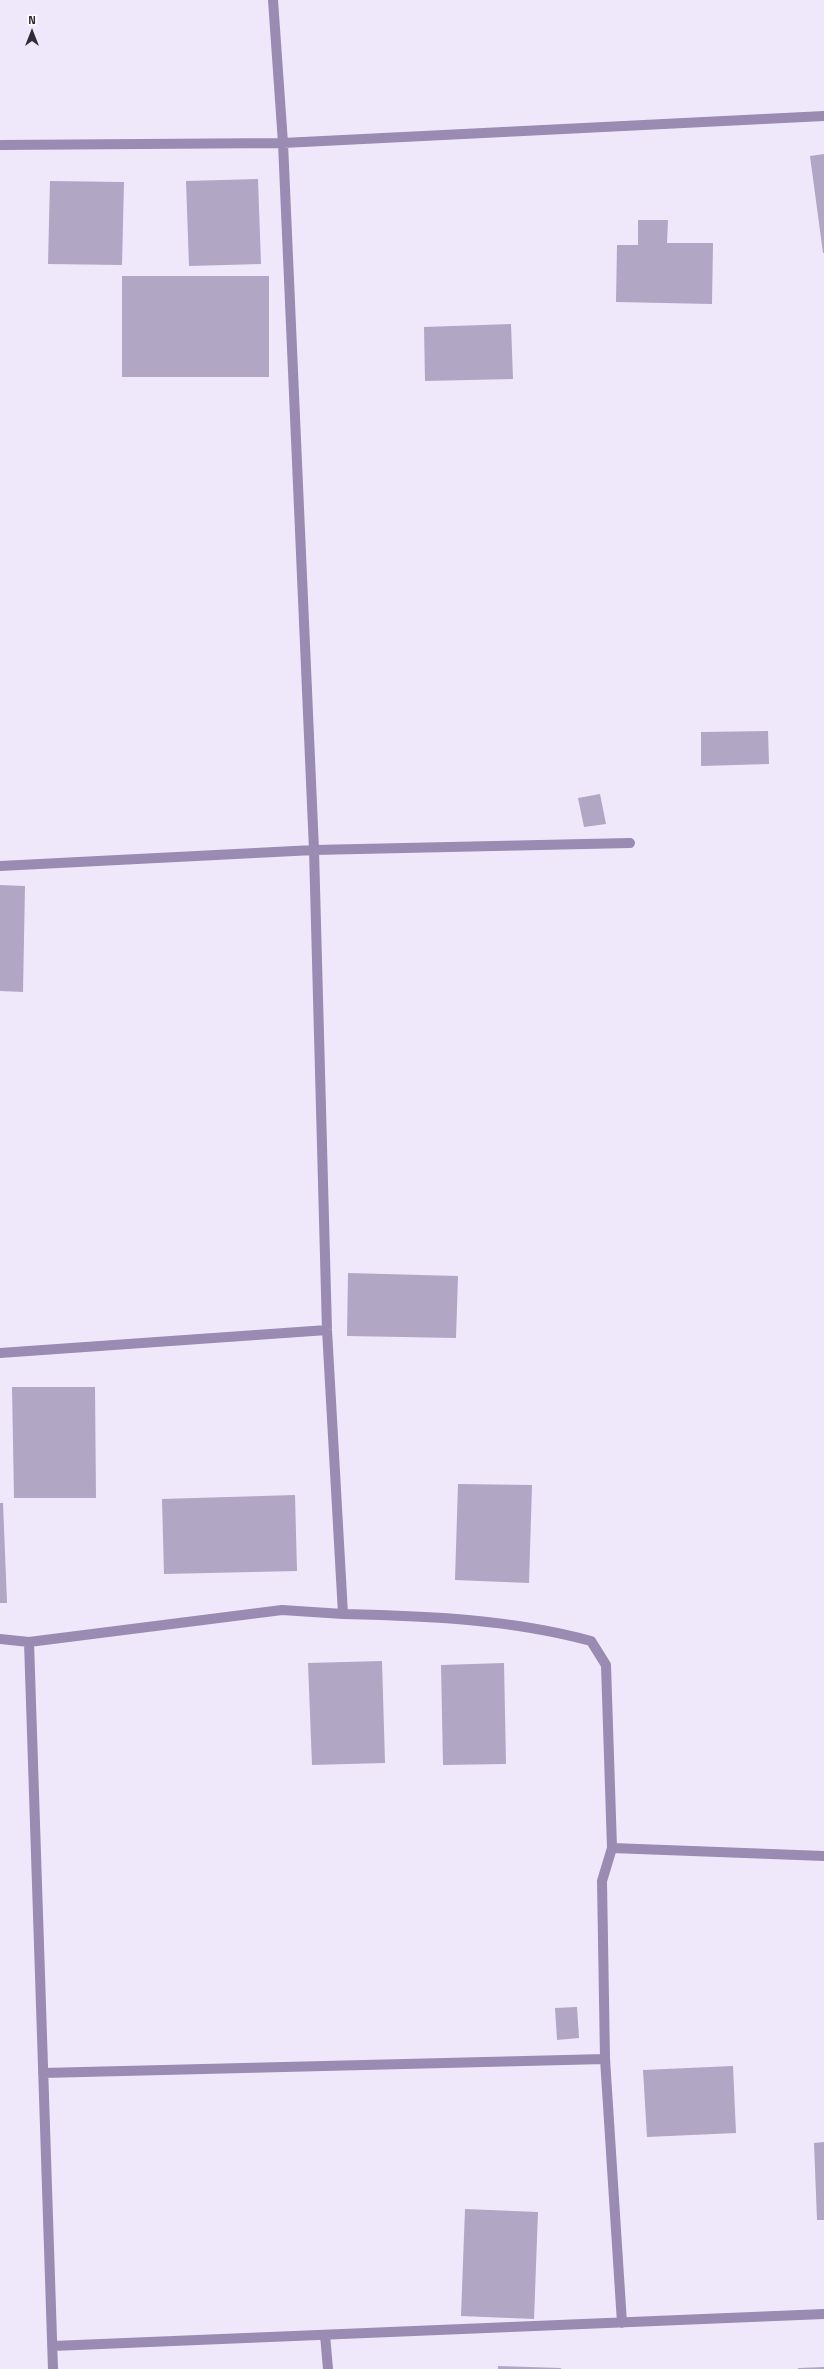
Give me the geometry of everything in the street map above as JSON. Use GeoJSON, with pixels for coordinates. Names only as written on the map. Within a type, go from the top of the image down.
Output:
{"type":"FeatureCollection","features":[{"type":"Feature","properties":{"kind":"street"},"geometry":{"type":"LineString","coordinates":[[273,0],[283,143],[314,850],[327,1330],[343,1614]]}},
{"type":"Feature","properties":{"kind":"street"},"geometry":{"type":"LineString","coordinates":[[0,145],[283,143],[824,116]]}},
{"type":"Feature","properties":{"kind":"street"},"geometry":{"type":"LineString","coordinates":[[0,866],[314,850],[630,843]]}},
{"type":"Feature","properties":{"kind":"street"},"geometry":{"type":"LineString","coordinates":[[0,1353],[327,1330]]}},
{"type":"Feature","properties":{"kind":"street"},"geometry":{"type":"LineString","coordinates":[[0,1639],[29,1642],[282,1610],[343,1614],[440,1617],[548,1630],[591,1641],[606,1665],[612,1848],[602,1881],[605,2059],[622,2323]]}},
{"type":"Feature","properties":{"kind":"street"},"geometry":{"type":"LineString","coordinates":[[29,1642],[53,2369]]}},
{"type":"Feature","properties":{"kind":"street"},"geometry":{"type":"LineString","coordinates":[[612,1848],[824,1856]]}},
{"type":"Feature","properties":{"kind":"street"},"geometry":{"type":"LineString","coordinates":[[43,2073],[605,2059]]}},
{"type":"Feature","properties":{"kind":"street"},"geometry":{"type":"LineString","coordinates":[[53,2346],[824,2314]]}},
{"type":"Feature","properties":{"kind":"street"},"geometry":{"type":"LineString","coordinates":[[325,2335],[328,2369]]}},
{"type":"Feature","properties":{"kind":"building"},"geometry":{"type":"Polygon","coordinates":[[[824,154],[824,253],[823,253],[810,156],[824,154]]]}},
{"type":"Feature","properties":{"kind":"building"},"geometry":{"type":"Polygon","coordinates":[[[258,179],[261,264],[189,266],[186,181],[258,179]]]}},
{"type":"Feature","properties":{"kind":"building"},"geometry":{"type":"Polygon","coordinates":[[[50,181],[124,182],[122,265],[48,264],[50,181]]]}},
{"type":"Feature","properties":{"kind":"building"},"geometry":{"type":"Polygon","coordinates":[[[638,220],[668,220],[667,243],[713,243],[712,304],[616,302],[617,245],[638,245],[638,220]]]}},
{"type":"Feature","properties":{"kind":"building"},"geometry":{"type":"Polygon","coordinates":[[[122,276],[269,276],[269,377],[122,377],[122,276]]]}},
{"type":"Feature","properties":{"kind":"building"},"geometry":{"type":"Polygon","coordinates":[[[511,324],[513,379],[425,381],[424,327],[511,324]]]}},
{"type":"Feature","properties":{"kind":"building"},"geometry":{"type":"Polygon","coordinates":[[[768,731],[769,764],[701,766],[701,732],[768,731]]]}},
{"type":"Feature","properties":{"kind":"building"},"geometry":{"type":"Polygon","coordinates":[[[600,794],[606,824],[584,827],[578,798],[600,794]]]}},
{"type":"Feature","properties":{"kind":"building"},"geometry":{"type":"Polygon","coordinates":[[[0,885],[25,886],[23,992],[0,991],[0,885]]]}},
{"type":"Feature","properties":{"kind":"building"},"geometry":{"type":"Polygon","coordinates":[[[348,1273],[458,1276],[456,1338],[347,1336],[348,1273]]]}},
{"type":"Feature","properties":{"kind":"building"},"geometry":{"type":"Polygon","coordinates":[[[12,1387],[95,1387],[96,1498],[14,1498],[12,1387]]]}},
{"type":"Feature","properties":{"kind":"building"},"geometry":{"type":"Polygon","coordinates":[[[458,1484],[532,1485],[529,1583],[455,1580],[458,1484]]]}},
{"type":"Feature","properties":{"kind":"building"},"geometry":{"type":"Polygon","coordinates":[[[295,1495],[297,1571],[164,1574],[162,1499],[295,1495]]]}},
{"type":"Feature","properties":{"kind":"building"},"geometry":{"type":"Polygon","coordinates":[[[0,1503],[3,1503],[7,1603],[0,1603],[0,1503]]]}},
{"type":"Feature","properties":{"kind":"building"},"geometry":{"type":"Polygon","coordinates":[[[382,1661],[385,1763],[312,1765],[308,1663],[382,1661]]]}},
{"type":"Feature","properties":{"kind":"building"},"geometry":{"type":"Polygon","coordinates":[[[504,1663],[506,1764],[443,1765],[441,1665],[504,1663]]]}},
{"type":"Feature","properties":{"kind":"building"},"geometry":{"type":"Polygon","coordinates":[[[577,2007],[579,2038],[557,2040],[555,2008],[577,2007]]]}},
{"type":"Feature","properties":{"kind":"building"},"geometry":{"type":"Polygon","coordinates":[[[733,2066],[736,2133],[647,2137],[643,2070],[733,2066]]]}},
{"type":"Feature","properties":{"kind":"building"},"geometry":{"type":"Polygon","coordinates":[[[824,2142],[824,2220],[817,2220],[814,2143],[824,2142]]]}},
{"type":"Feature","properties":{"kind":"building"},"geometry":{"type":"Polygon","coordinates":[[[465,2209],[538,2212],[534,2319],[461,2316],[465,2209]]]}},
{"type":"Feature","properties":{"kind":"building"},"geometry":{"type":"Polygon","coordinates":[[[498,2366],[561,2368],[561,2369],[498,2369],[498,2366]]]}},
{"type":"Feature","properties":{"kind":"building"},"geometry":{"type":"Polygon","coordinates":[[[824,2367],[824,2369],[798,2369],[798,2368],[824,2367]]]}}]}
